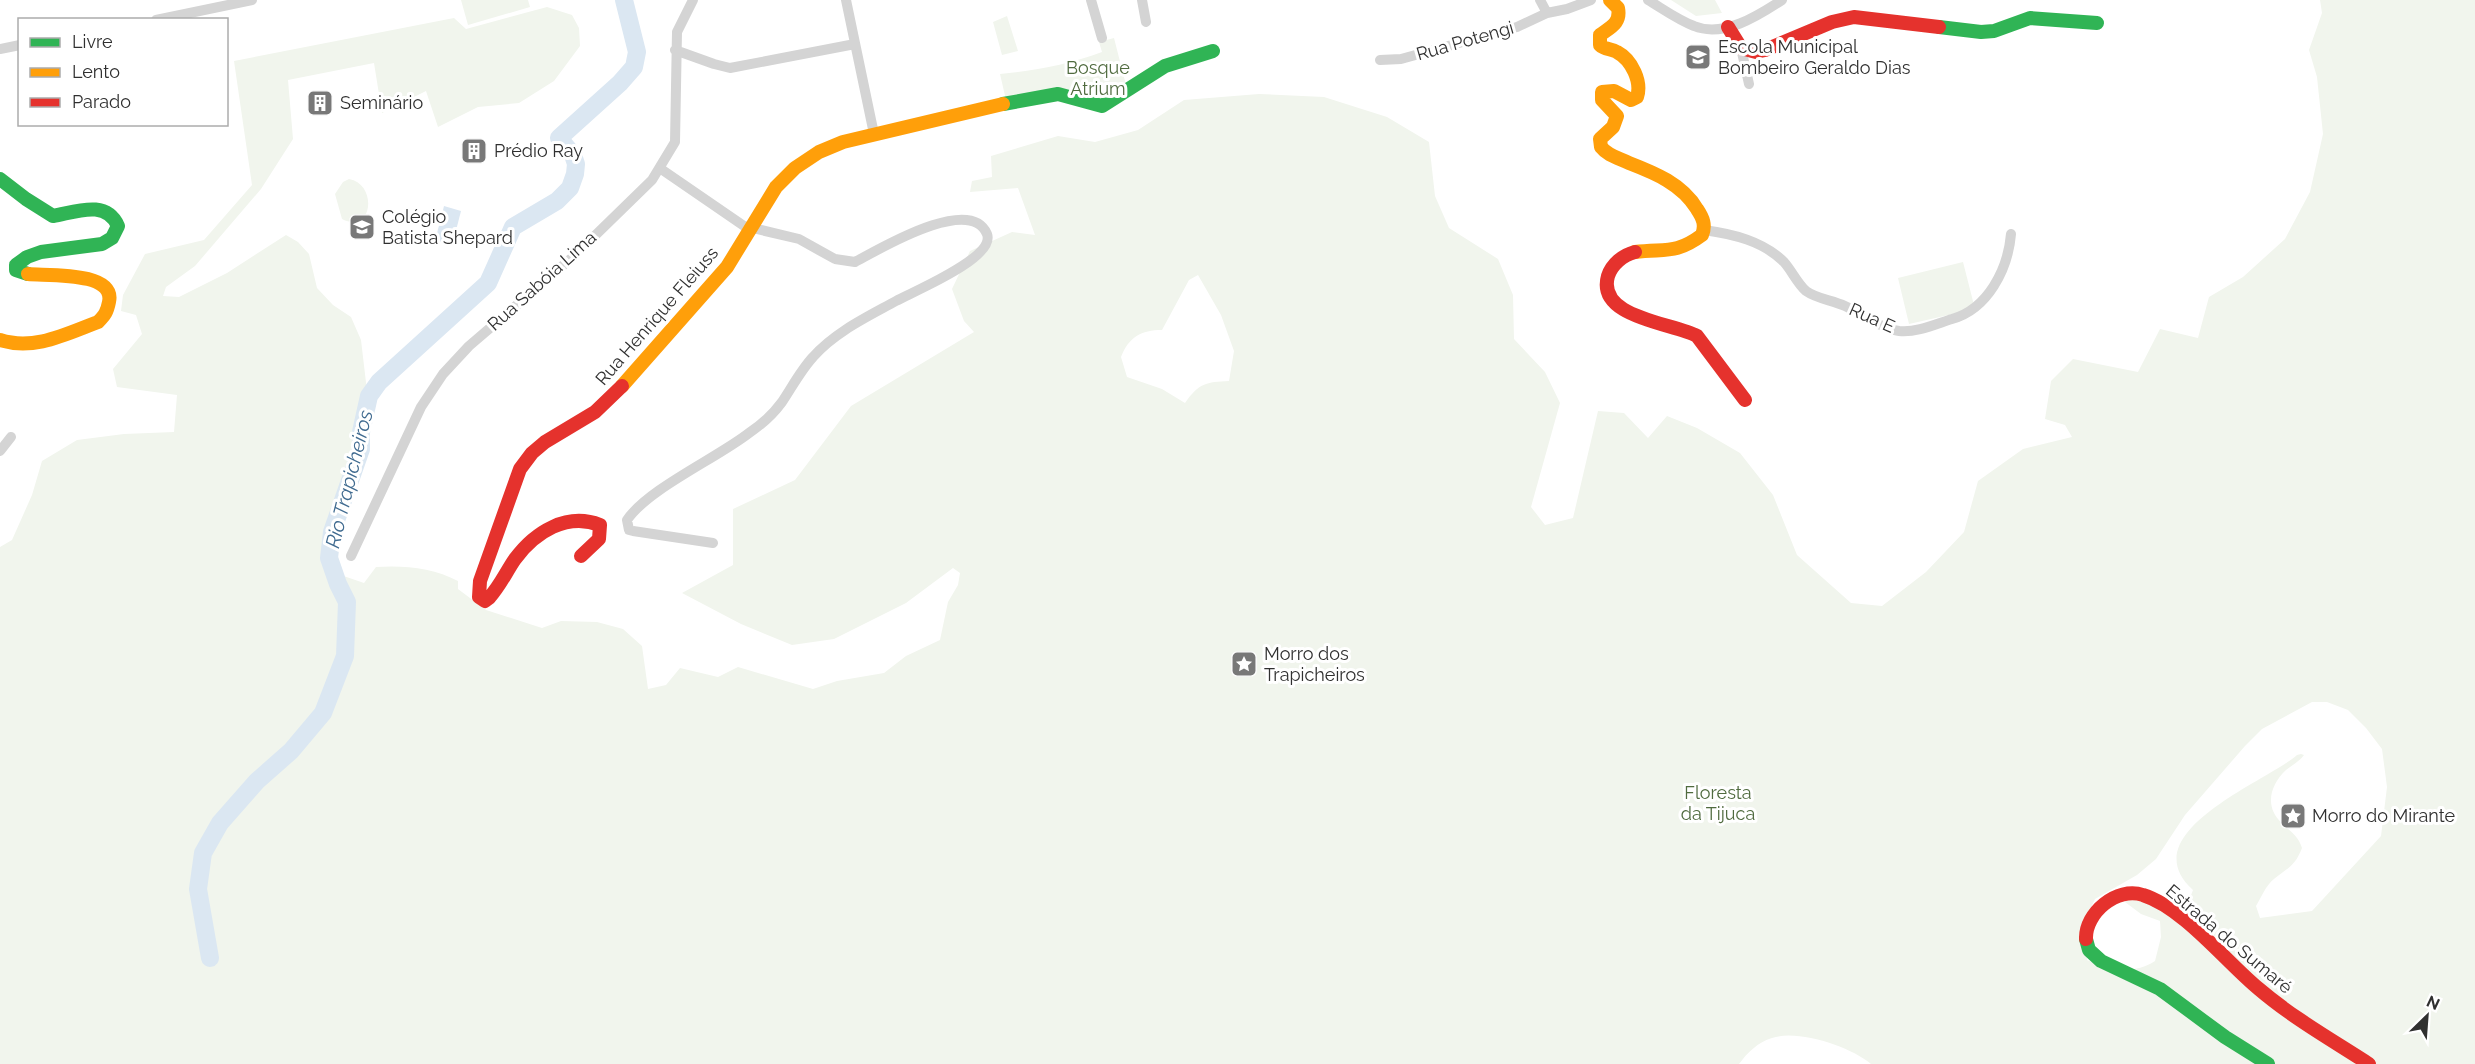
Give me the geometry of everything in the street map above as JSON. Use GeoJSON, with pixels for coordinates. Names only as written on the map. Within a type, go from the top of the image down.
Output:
{"type":"FeatureCollection","features":[{"type":"Feature","properties":{"kind":"street"},"geometry":{"type":"LineString","coordinates":[[166,18],[252,0]]}},
{"type":"Feature","properties":{"kind":"street","name":"Rua Sabóia Lima"},"geometry":{"type":"LineString","coordinates":[[351,556],[421,407],[443,374],[469,346],[574,256],[661,169],[675,142],[676,135],[675,50],[677,32],[693,0]]}},
{"type":"Feature","properties":{"kind":"street"},"geometry":{"type":"LineString","coordinates":[[846,0],[874,134]]}},
{"type":"Feature","properties":{"kind":"street"},"geometry":{"type":"LineString","coordinates":[[1091,0],[1102,38]]}},
{"type":"Feature","properties":{"kind":"street"},"geometry":{"type":"LineString","coordinates":[[1142,0],[1146,22]]}},
{"type":"Feature","properties":{"kind":"street"},"geometry":{"type":"LineString","coordinates":[[1540,0],[1547,13]]}},
{"type":"Feature","properties":{"kind":"street","name":"Rua Potengi"},"geometry":{"type":"LineString","coordinates":[[1380,60],[1401,59],[1503,31],[1547,13],[1567,9],[1590,0]]}},
{"type":"Feature","properties":{"kind":"street"},"geometry":{"type":"LineString","coordinates":[[1610,0],[1618,8],[1619,18],[1614,27],[1600,35],[1600,45],[1618,52],[1637,76],[1640,88],[1637,97],[1631,100],[1616,91],[1602,92],[1602,100],[1617,116],[1613,127],[1600,139],[1600,146],[1604,151],[1652,172],[1681,190],[1697,207],[1702,217],[1704,230],[1696,240],[1675,250],[1634,251],[1621,257],[1612,267],[1607,278],[1607,289],[1611,298],[1637,318],[1687,330],[1697,336],[1745,400]]}},
{"type":"Feature","properties":{"kind":"street"},"geometry":{"type":"LineString","coordinates":[[1648,0],[1693,26],[1706,30],[1728,27],[1748,20],[1782,0]]}},
{"type":"Feature","properties":{"kind":"street"},"geometry":{"type":"LineString","coordinates":[[1741,48],[1756,52],[1766,50],[1832,22],[1854,16],[1981,32],[1994,31],[2030,18],[2097,23]]}},
{"type":"Feature","properties":{"kind":"street"},"geometry":{"type":"LineString","coordinates":[[1728,27],[1741,48],[1749,84]]}},
{"type":"Feature","properties":{"kind":"street"},"geometry":{"type":"LineString","coordinates":[[675,50],[730,68],[855,44]]}},
{"type":"Feature","properties":{"kind":"street"},"geometry":{"type":"LineString","coordinates":[[0,49],[18,45]]}},
{"type":"Feature","properties":{"kind":"street","name":"Rua Henrique Fleiuss"},"geometry":{"type":"LineString","coordinates":[[580,556],[594,546],[601,536],[600,525],[582,520],[554,526],[528,545],[516,558],[489,598],[485,601],[479,597],[480,581],[520,470],[532,453],[545,442],[595,412],[614,395],[727,267],[776,187],[795,168],[819,152],[843,142],[988,106],[1058,93],[1102,106],[1119,97],[1152,72],[1184,58],[1213,51]]}},
{"type":"Feature","properties":{"kind":"street"},"geometry":{"type":"LineString","coordinates":[[661,169],[744,226],[799,239],[835,259],[846,262],[855,262],[926,226],[948,221],[964,220],[978,225],[987,234],[987,241],[978,255],[961,267],[838,335],[812,357],[780,404],[755,429],[655,495],[633,512],[627,520],[629,530],[713,543]]}},
{"type":"Feature","properties":{"kind":"street"},"geometry":{"type":"LineString","coordinates":[[0,340],[12,345],[36,342],[98,321],[106,315],[110,298],[105,288],[89,278],[27,275],[16,270],[16,265],[23,259],[43,252],[109,243],[115,237],[118,226],[112,213],[103,209],[50,216],[4,184]]}},
{"type":"Feature","properties":{"kind":"street","name":"Rua E"},"geometry":{"type":"LineString","coordinates":[[1704,230],[1733,235],[1757,244],[1784,263],[1808,292],[1900,331],[1961,317],[1978,306],[2003,268],[2011,234]]}},
{"type":"Feature","properties":{"kind":"street"},"geometry":{"type":"LineString","coordinates":[[0,451],[11,437]]}},
{"type":"Feature","properties":{"kind":"street","name":"Estrada do Sumaré"},"geometry":{"type":"LineString","coordinates":[[2268,1064],[2212,1029],[2154,986],[2095,958],[2087,948],[2086,937],[2092,916],[2099,907],[2127,894],[2141,894],[2154,899],[2188,924],[2221,956],[2283,1007],[2369,1064]]}},
{"type":"Feature","properties":{"kind":"green space"},"geometry":{"type":"Polygon","coordinates":[[[461,0],[528,0],[530,7],[468,25],[461,0]]]}},
{"type":"Feature","properties":{"kind":"green space"},"geometry":{"type":"Polygon","coordinates":[[[1671,0],[1715,0],[1722,13],[1696,16],[1671,0]]]}},
{"type":"Feature","properties":{"kind":"green space","name":"Floresta da Tijuca"},"geometry":{"type":"Polygon","coordinates":[[[2320,0],[2475,0],[2475,1064],[1871,1064],[1851,1052],[1824,1041],[1783,1036],[1772,1038],[1758,1045],[1739,1064],[0,1064],[0,547],[12,540],[32,495],[42,461],[77,440],[124,434],[174,432],[177,395],[117,387],[113,369],[142,334],[136,315],[121,311],[123,295],[145,254],[204,240],[252,185],[234,61],[454,18],[466,29],[547,7],[572,15],[579,28],[580,46],[554,81],[519,103],[478,107],[438,127],[426,91],[382,113],[374,63],[288,80],[293,139],[261,189],[195,266],[166,287],[163,296],[179,297],[227,273],[286,235],[298,242],[309,254],[317,288],[333,305],[351,317],[361,340],[367,391],[358,434],[358,452],[361,458],[343,494],[337,513],[332,572],[364,583],[376,567],[408,567],[429,570],[458,581],[458,589],[486,610],[542,628],[561,621],[597,622],[623,629],[642,646],[648,689],[666,685],[680,668],[718,677],[738,667],[813,689],[837,681],[884,673],[906,656],[940,640],[948,602],[958,585],[960,573],[953,568],[906,603],[834,639],[792,645],[741,624],[682,593],[733,565],[733,509],[795,480],[851,406],[974,332],[964,321],[952,289],[970,251],[1012,232],[1035,235],[1018,188],[970,192],[972,181],[992,177],[991,156],[1058,136],[1095,142],[1138,130],[1184,100],[1259,94],[1324,97],[1387,117],[1429,142],[1435,196],[1449,228],[1498,259],[1513,295],[1514,339],[1545,372],[1560,403],[1531,507],[1545,525],[1573,518],[1598,411],[1624,413],[1648,438],[1667,416],[1697,428],[1740,453],[1773,495],[1797,555],[1851,603],[1882,606],[1926,572],[1964,532],[1978,481],[2023,449],[2072,437],[2065,425],[2045,419],[2051,381],[2073,359],[2138,372],[2160,329],[2198,338],[2209,297],[2243,277],[2285,239],[2310,192],[2323,134],[2317,77],[2309,50],[2322,13],[2320,0]],[[1198,275],[1189,280],[1162,330],[1148,331],[1137,336],[1128,344],[1121,357],[1127,377],[1162,389],[1185,403],[1195,391],[1204,385],[1229,381],[1234,351],[1221,315],[1198,275]],[[2312,702],[2262,729],[2185,815],[2156,859],[2137,875],[2095,899],[2087,916],[2084,930],[2087,960],[2121,969],[2138,968],[2155,961],[2161,937],[2160,921],[2141,914],[2125,902],[2137,891],[2143,890],[2169,899],[2190,898],[2193,890],[2178,869],[2178,849],[2190,829],[2210,811],[2297,755],[2304,755],[2280,776],[2273,789],[2271,803],[2276,817],[2296,837],[2302,848],[2294,863],[2271,882],[2264,892],[2256,906],[2260,918],[2312,911],[2381,836],[2387,787],[2382,749],[2348,710],[2327,702],[2312,702]]]}},
{"type":"Feature","properties":{"kind":"green space"},"geometry":{"type":"Polygon","coordinates":[[[1007,16],[1018,51],[1002,55],[993,22],[1007,16]]]}},
{"type":"Feature","properties":{"kind":"green space","name":"Bosque Atrium"},"geometry":{"type":"Polygon","coordinates":[[[1114,38],[1127,89],[1102,106],[1065,91],[1006,100],[1000,74],[1052,66],[1090,56],[1102,52],[1099,42],[1114,38]]]}},
{"type":"Feature","properties":{"kind":"green space"},"geometry":{"type":"Polygon","coordinates":[[[349,179],[358,183],[368,198],[365,215],[360,220],[352,222],[342,219],[335,194],[343,182],[349,179]]]}},
{"type":"Feature","properties":{"kind":"green space"},"geometry":{"type":"Polygon","coordinates":[[[1963,262],[1975,309],[1909,324],[1898,278],[1963,262]]]}},
{"type":"Feature","properties":{"kind":"shaded area"},"geometry":{"type":"Polygon","coordinates":[[[444,206],[461,211],[452,246],[435,241],[444,206]]]}},
{"type":"Feature","properties":{"kind":"waterway","name":"Rio Trapicheiros"},"geometry":{"type":"LineString","coordinates":[[210,958],[198,889],[203,853],[220,823],[257,781],[291,751],[323,713],[345,656],[347,602],[329,558],[332,532],[361,449],[361,432],[369,396],[379,382],[488,283],[513,227],[557,201],[570,188],[576,164],[573,155],[559,138],[620,83],[634,67],[637,52],[624,0]]}},
{"type":"Feature","properties":{"kind":"traffic: fast"},"geometry":{"type":"LineString","coordinates":[[1939,27],[1981,32],[1994,31],[2030,18],[2097,23]]}},
{"type":"Feature","properties":{"kind":"traffic: fast"},"geometry":{"type":"LineString","coordinates":[[1003,104],[1058,94],[1102,106],[1165,66],[1213,51]]}},
{"type":"Feature","properties":{"kind":"traffic: fast"},"geometry":{"type":"LineString","coordinates":[[0,179],[53,216],[81,210],[98,210],[106,212],[118,226],[112,238],[102,244],[41,252],[27,257],[16,265],[16,270],[28,274]]}},
{"type":"Feature","properties":{"kind":"traffic: fast"},"geometry":{"type":"LineString","coordinates":[[2086,939],[2089,950],[2101,961],[2160,989],[2225,1037],[2268,1064]]}},
{"type":"Feature","properties":{"kind":"traffic: slow"},"geometry":{"type":"LineString","coordinates":[[1610,0],[1618,8],[1619,13],[1617,21],[1600,35],[1600,45],[1617,52],[1627,60],[1637,78],[1638,91],[1637,97],[1631,100],[1614,91],[1602,92],[1602,100],[1617,116],[1613,127],[1600,139],[1601,147],[1610,155],[1658,175],[1676,186],[1691,200],[1701,215],[1704,225],[1702,235],[1684,246],[1635,252]]}},
{"type":"Feature","properties":{"kind":"traffic: slow"},"geometry":{"type":"LineString","coordinates":[[622,386],[727,267],[776,187],[795,168],[819,152],[843,142],[1003,104]]}},
{"type":"Feature","properties":{"kind":"traffic: slow"},"geometry":{"type":"LineString","coordinates":[[0,340],[25,344],[50,340],[98,322],[106,311],[109,302],[108,292],[102,285],[78,277],[28,274]]}},
{"type":"Feature","properties":{"kind":"traffic: jam"},"geometry":{"type":"LineString","coordinates":[[1728,27],[1741,48],[1756,52],[1832,22],[1854,17],[1939,27]]}},
{"type":"Feature","properties":{"kind":"traffic: jam"},"geometry":{"type":"LineString","coordinates":[[1635,252],[1618,261],[1608,276],[1607,290],[1613,301],[1639,317],[1697,336],[1745,400]]}},
{"type":"Feature","properties":{"kind":"traffic: jam"},"geometry":{"type":"LineString","coordinates":[[581,556],[599,539],[600,525],[576,521],[553,527],[532,540],[523,549],[489,598],[485,601],[479,597],[480,581],[520,469],[532,453],[545,442],[595,412],[622,386]]}},
{"type":"Feature","properties":{"kind":"traffic: jam"},"geometry":{"type":"LineString","coordinates":[[2086,939],[2091,920],[2104,904],[2123,894],[2143,895],[2174,911],[2189,923],[2246,978],[2285,1010],[2369,1064]]}},
{"type":"Feature","properties":{"kind":"place","name":"Escola Municipal Bombeiro Geraldo Dias"},"geometry":{"type":"Point","coordinates":[1698,57]}},
{"type":"Feature","properties":{"kind":"place","name":"Seminário"},"geometry":{"type":"Point","coordinates":[320,103]}},
{"type":"Feature","properties":{"kind":"place","name":"Prédio Ray"},"geometry":{"type":"Point","coordinates":[474,151]}},
{"type":"Feature","properties":{"kind":"place","name":"Colégio Batista Shepard"},"geometry":{"type":"Point","coordinates":[362,227]}},
{"type":"Feature","properties":{"kind":"place","name":"Morro dos Trapicheiros"},"geometry":{"type":"Point","coordinates":[1244,664]}},
{"type":"Feature","properties":{"kind":"place","name":"Morro do Mirante"},"geometry":{"type":"Point","coordinates":[2293,816]}}]}
